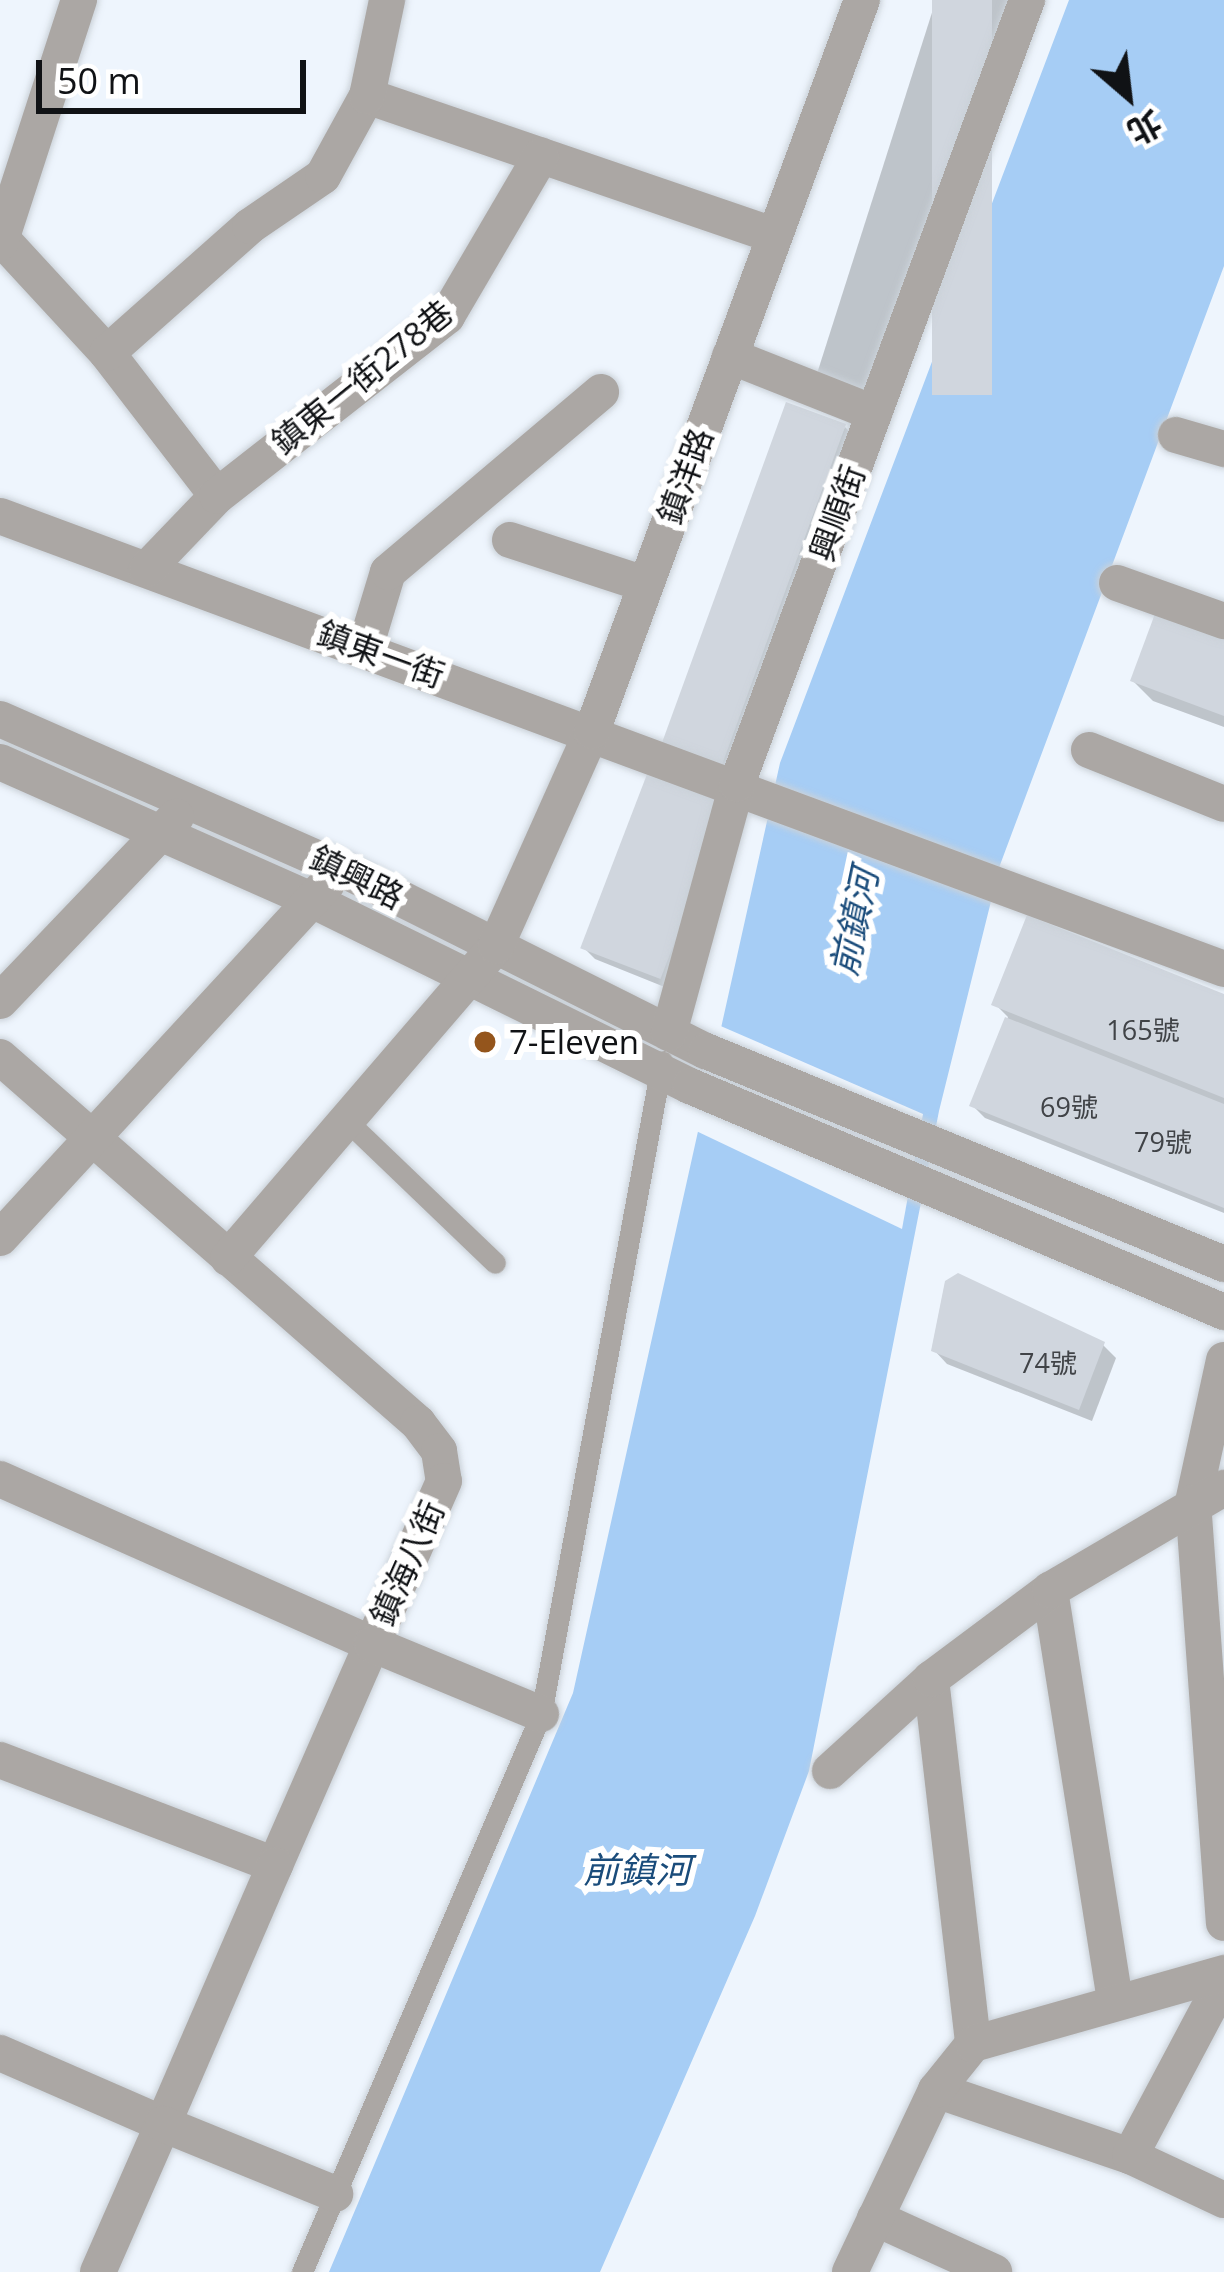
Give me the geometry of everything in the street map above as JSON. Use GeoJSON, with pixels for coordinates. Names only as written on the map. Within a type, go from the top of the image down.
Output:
{"type":"FeatureCollection","features":[{"type":"Feature","properties":{"kind":"street"},"geometry":{"type":"LineString","coordinates":[[80,0],[1,240],[107,353],[218,496]]}},
{"type":"Feature","properties":{"kind":"street"},"geometry":{"type":"LineString","coordinates":[[107,353],[250,226],[323,176],[368,96],[386,0]]}},
{"type":"Feature","properties":{"kind":"street","name":"鎮洋路"},"geometry":{"type":"LineString","coordinates":[[228,1258],[496,946],[592,731],[862,0]]}},
{"type":"Feature","properties":{"kind":"street","name":"興順街"},"geometry":{"type":"LineString","coordinates":[[669,1033],[874,413],[1027,0]]}},
{"type":"Feature","properties":{"kind":"street"},"geometry":{"type":"LineString","coordinates":[[368,96],[775,235]]}},
{"type":"Feature","properties":{"kind":"street","name":"鎮東一街278巷"},"geometry":{"type":"LineString","coordinates":[[146,569],[218,496],[447,316],[541,156]]}},
{"type":"Feature","properties":{"kind":"street"},"geometry":{"type":"LineString","coordinates":[[730,356],[874,413]]}},
{"type":"Feature","properties":{"kind":"street"},"geometry":{"type":"LineString","coordinates":[[364,648],[388,572],[601,392]]}},
{"type":"Feature","properties":{"kind":"street"},"geometry":{"type":"LineString","coordinates":[[1176,435],[1224,449]]}},
{"type":"Feature","properties":{"kind":"street","name":"鎮東一街"},"geometry":{"type":"LineString","coordinates":[[0,516],[750,789],[1224,969]]}},
{"type":"Feature","properties":{"kind":"street"},"geometry":{"type":"LineString","coordinates":[[510,540],[645,584]]}},
{"type":"Feature","properties":{"kind":"street"},"geometry":{"type":"LineString","coordinates":[[1117,583],[1224,621]]}},
{"type":"Feature","properties":{"kind":"street","name":"鎮興路"},"geometry":{"type":"LineString","coordinates":[[0,719],[342,868],[706,1051],[1224,1264]]}},
{"type":"Feature","properties":{"kind":"street"},"geometry":{"type":"LineString","coordinates":[[2,767],[35,733]]}},
{"type":"Feature","properties":{"kind":"street"},"geometry":{"type":"LineString","coordinates":[[1089,750],[1224,803]]}},
{"type":"Feature","properties":{"kind":"street","name":"鎮興路"},"geometry":{"type":"LineString","coordinates":[[2,767],[161,831],[312,900],[675,1078],[918,1186],[1224,1312]]}},
{"type":"Feature","properties":{"kind":"street"},"geometry":{"type":"LineString","coordinates":[[0,1001],[193,800]]}},
{"type":"Feature","properties":{"kind":"street"},"geometry":{"type":"LineString","coordinates":[[0,1238],[88,1136],[342,868]]}},
{"type":"Feature","properties":{"kind":"street","name":"鎮海八街"},"geometry":{"type":"LineString","coordinates":[[0,1057],[418,1423],[440,1451],[444,1481],[372,1644],[0,1479]]}},
{"type":"Feature","properties":{"kind":"street"},"geometry":{"type":"LineString","coordinates":[[1224,1360],[1209,1495],[1224,1923]]}},
{"type":"Feature","properties":{"kind":"street"},"geometry":{"type":"LineString","coordinates":[[830,1772],[931,1679],[1050,1590],[1209,1495]]}},
{"type":"Feature","properties":{"kind":"street"},"geometry":{"type":"LineString","coordinates":[[1050,1590],[1115,2000]]}},
{"type":"Feature","properties":{"kind":"street"},"geometry":{"type":"LineString","coordinates":[[98,2272],[372,1644],[542,1714]]}},
{"type":"Feature","properties":{"kind":"street"},"geometry":{"type":"LineString","coordinates":[[931,1679],[973,2044]]}},
{"type":"Feature","properties":{"kind":"street"},"geometry":{"type":"LineString","coordinates":[[0,1760],[275,1865]]}},
{"type":"Feature","properties":{"kind":"street"},"geometry":{"type":"LineString","coordinates":[[850,2272],[936,2090],[973,2044],[1115,2000],[1224,1976]]}},
{"type":"Feature","properties":{"kind":"street"},"geometry":{"type":"LineString","coordinates":[[1130,2156],[1224,1976]]}},
{"type":"Feature","properties":{"kind":"street"},"geometry":{"type":"LineString","coordinates":[[0,2054],[335,2194]]}},
{"type":"Feature","properties":{"kind":"street"},"geometry":{"type":"LineString","coordinates":[[936,2090],[1130,2156],[1224,2200]]}},
{"type":"Feature","properties":{"kind":"street"},"geometry":{"type":"LineString","coordinates":[[875,2218],[994,2272]]}},
{"type":"Feature","properties":{"kind":"lane"},"geometry":{"type":"LineString","coordinates":[[302,2272],[542,1714],[675,1078],[669,1033]]}},
{"type":"Feature","properties":{"kind":"lane"},"geometry":{"type":"LineString","coordinates":[[344,1118],[495,1263]]}},
{"type":"Feature","properties":{"kind":"water","name":"前鎮河"},"geometry":{"type":"Polygon","coordinates":[[[1069,0],[1224,0],[1224,266],[1000,865],[939,1111],[809,1771],[755,1916],[600,2272],[329,2272],[573,1693],[780,763],[1069,0]]]}},
{"type":"Feature","properties":{"kind":"pier"},"geometry":{"type":"Polygon","coordinates":[[[716,1024],[923,1114],[902,1229],[692,1129],[716,1024]]]}},
{"type":"Feature","properties":{"kind":"building"},"geometry":{"type":"Polygon","coordinates":[[[932,0],[992,0],[992,395],[932,395],[932,0]]]}},
{"type":"Feature","properties":{"kind":"building"},"geometry":{"type":"Polygon","coordinates":[[[786,402],[846,424],[721,767],[661,745],[786,402]]]}},
{"type":"Feature","properties":{"kind":"building"},"geometry":{"type":"Polygon","coordinates":[[[1156,611],[1224,636],[1224,716],[1130,681],[1156,611]]]}},
{"type":"Feature","properties":{"kind":"building"},"geometry":{"type":"Polygon","coordinates":[[[649,769],[729,800],[660,979],[580,948],[649,769]]]}},
{"type":"Feature","properties":{"kind":"building"},"geometry":{"type":"Polygon","coordinates":[[[1027,915],[1224,994],[1224,1098],[991,1005],[1027,915]]]}},
{"type":"Feature","properties":{"kind":"building"},"geometry":{"type":"Polygon","coordinates":[[[1005,1017],[1224,1104],[1224,1208],[969,1106],[1005,1017]]]}},
{"type":"Feature","properties":{"kind":"building"},"geometry":{"type":"Polygon","coordinates":[[[958,1273],[1105,1342],[1079,1410],[931,1351],[945,1281],[958,1273]]]}},
{"type":"Feature","properties":{"kind":"place","name":"7-Eleven"},"geometry":{"type":"Point","coordinates":[485,1042]}}]}
